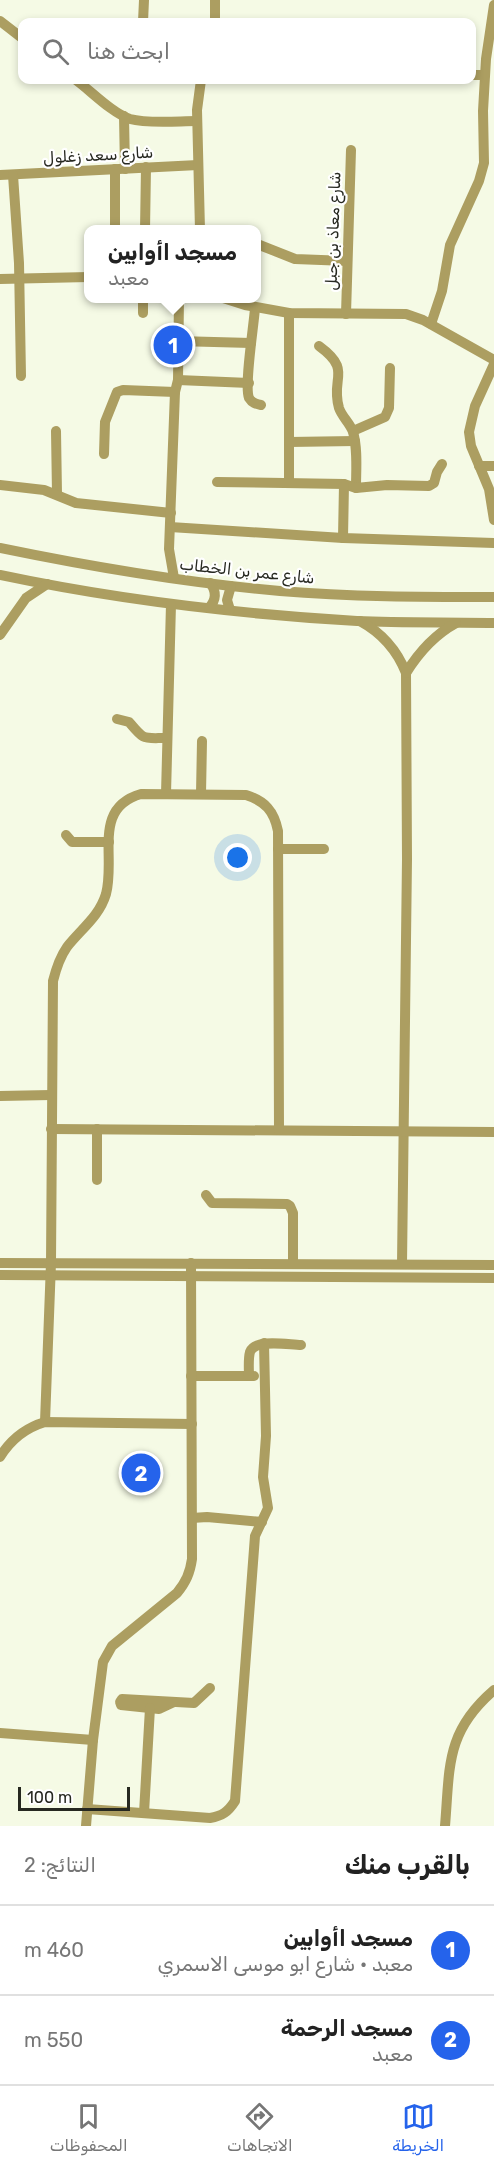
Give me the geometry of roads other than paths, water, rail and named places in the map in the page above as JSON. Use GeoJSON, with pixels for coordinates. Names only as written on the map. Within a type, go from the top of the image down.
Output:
{"type":"FeatureCollection","features":[{"type":"Feature","properties":{"kind":"street"},"geometry":{"type":"LineString","coordinates":[[143,18],[144,0]]}},
{"type":"Feature","properties":{"kind":"street"},"geometry":{"type":"LineString","coordinates":[[215,0],[215,18]]}},
{"type":"Feature","properties":{"kind":"street"},"geometry":{"type":"LineString","coordinates":[[431,324],[442,291],[450,245],[489,163],[485,75],[494,5]]}},
{"type":"Feature","properties":{"kind":"street"},"geometry":{"type":"LineString","coordinates":[[0,21],[18,35]]}},
{"type":"Feature","properties":{"kind":"street"},"geometry":{"type":"LineString","coordinates":[[476,75],[485,75]]}},
{"type":"Feature","properties":{"kind":"street"},"geometry":{"type":"LineString","coordinates":[[81,84],[124,116],[139,120],[197,121]]}},
{"type":"Feature","properties":{"kind":"street"},"geometry":{"type":"LineString","coordinates":[[200,84],[197,101],[200,225]]}},
{"type":"Feature","properties":{"kind":"street"},"geometry":{"type":"LineString","coordinates":[[115,225],[124,116]]}},
{"type":"Feature","properties":{"kind":"street","name":"شارع معاذ بن جبل"},"geometry":{"type":"LineString","coordinates":[[346,314],[351,150]]}},
{"type":"Feature","properties":{"kind":"street","name":"شارع سعد زغلول"},"geometry":{"type":"LineString","coordinates":[[0,175],[198,165]]}},
{"type":"Feature","properties":{"kind":"street"},"geometry":{"type":"LineString","coordinates":[[145,225],[146,167]]}},
{"type":"Feature","properties":{"kind":"street"},"geometry":{"type":"LineString","coordinates":[[13,175],[19,278],[21,376]]}},
{"type":"Feature","properties":{"kind":"street"},"geometry":{"type":"LineString","coordinates":[[261,246],[295,259],[347,261]]}},
{"type":"Feature","properties":{"kind":"street"},"geometry":{"type":"LineString","coordinates":[[0,279],[84,277]]}},
{"type":"Feature","properties":{"kind":"street"},"geometry":{"type":"LineString","coordinates":[[143,303],[143,313]]}},
{"type":"Feature","properties":{"kind":"street"},"geometry":{"type":"LineString","coordinates":[[174,578],[169,549],[175,392],[178,380],[179,303]]}},
{"type":"Feature","properties":{"kind":"street"},"geometry":{"type":"LineString","coordinates":[[239,303],[289,313],[406,314],[431,324],[494,362],[471,419],[471,446],[489,489],[494,520]]}},
{"type":"Feature","properties":{"kind":"street"},"geometry":{"type":"LineString","coordinates":[[255,308],[249,383],[250,399],[261,405]]}},
{"type":"Feature","properties":{"kind":"street"},"geometry":{"type":"LineString","coordinates":[[289,313],[290,483]]}},
{"type":"Feature","properties":{"kind":"street"},"geometry":{"type":"LineString","coordinates":[[177,341],[251,343]]}},
{"type":"Feature","properties":{"kind":"street"},"geometry":{"type":"LineString","coordinates":[[319,346],[336,361],[339,407],[354,436],[356,488]]}},
{"type":"Feature","properties":{"kind":"street"},"geometry":{"type":"LineString","coordinates":[[289,442],[354,436],[385,417],[389,408],[390,368]]}},
{"type":"Feature","properties":{"kind":"street"},"geometry":{"type":"LineString","coordinates":[[178,380],[249,383]]}},
{"type":"Feature","properties":{"kind":"street"},"geometry":{"type":"LineString","coordinates":[[104,454],[105,422],[117,392],[123,390],[175,392]]}},
{"type":"Feature","properties":{"kind":"street"},"geometry":{"type":"LineString","coordinates":[[56,431],[57,494]]}},
{"type":"Feature","properties":{"kind":"street"},"geometry":{"type":"LineString","coordinates":[[217,482],[344,484],[356,488],[387,485],[429,486],[434,483],[442,464]]}},
{"type":"Feature","properties":{"kind":"street"},"geometry":{"type":"LineString","coordinates":[[479,466],[494,466]]}},
{"type":"Feature","properties":{"kind":"street"},"geometry":{"type":"LineString","coordinates":[[343,538],[344,484]]}},
{"type":"Feature","properties":{"kind":"street"},"geometry":{"type":"LineString","coordinates":[[0,485],[44,490],[76,503],[171,513]]}},
{"type":"Feature","properties":{"kind":"street"},"geometry":{"type":"LineString","coordinates":[[170,527],[343,538],[494,543]]}},
{"type":"Feature","properties":{"kind":"street","name":"شارع عمر بن الخطاب"},"geometry":{"type":"LineString","coordinates":[[0,548],[54,560],[210,584],[351,595],[494,597]]}},
{"type":"Feature","properties":{"kind":"street"},"geometry":{"type":"LineString","coordinates":[[0,575],[171,604],[209,608],[360,621],[494,623]]}},
{"type":"Feature","properties":{"kind":"street"},"geometry":{"type":"LineString","coordinates":[[0,635],[26,598],[47,584]]}},
{"type":"Feature","properties":{"kind":"street"},"geometry":{"type":"LineString","coordinates":[[209,608],[215,594],[210,584]]}},
{"type":"Feature","properties":{"kind":"street"},"geometry":{"type":"LineString","coordinates":[[230,610],[227,600],[231,586]]}},
{"type":"Feature","properties":{"kind":"street"},"geometry":{"type":"LineString","coordinates":[[166,794],[171,604]]}},
{"type":"Feature","properties":{"kind":"street"},"geometry":{"type":"LineString","coordinates":[[360,621],[375,630],[388,642],[399,657],[406,673],[407,859],[402,1264]]}},
{"type":"Feature","properties":{"kind":"street"},"geometry":{"type":"LineString","coordinates":[[406,673],[425,646],[457,622]]}},
{"type":"Feature","properties":{"kind":"street"},"geometry":{"type":"LineString","coordinates":[[117,719],[129,722],[142,737],[167,738]]}},
{"type":"Feature","properties":{"kind":"street"},"geometry":{"type":"LineString","coordinates":[[201,794],[202,741]]}},
{"type":"Feature","properties":{"kind":"street"},"geometry":{"type":"LineString","coordinates":[[45,1422],[51,1263],[53,981],[58,963],[67,947],[103,903],[108,883],[110,822],[121,803],[131,797],[141,794],[246,795],[258,799],[268,807],[275,818],[278,849],[279,1130]]}},
{"type":"Feature","properties":{"kind":"street"},"geometry":{"type":"LineString","coordinates":[[66,835],[72,842],[109,842]]}},
{"type":"Feature","properties":{"kind":"street"},"geometry":{"type":"LineString","coordinates":[[278,849],[324,849]]}},
{"type":"Feature","properties":{"kind":"street"},"geometry":{"type":"LineString","coordinates":[[0,1096],[51,1095]]}},
{"type":"Feature","properties":{"kind":"street"},"geometry":{"type":"LineString","coordinates":[[51,1129],[494,1132]]}},
{"type":"Feature","properties":{"kind":"street"},"geometry":{"type":"LineString","coordinates":[[97,1129],[97,1180]]}},
{"type":"Feature","properties":{"kind":"street"},"geometry":{"type":"LineString","coordinates":[[206,1195],[212,1203],[287,1204],[290,1206],[293,1213],[293,1263]]}},
{"type":"Feature","properties":{"kind":"street"},"geometry":{"type":"LineString","coordinates":[[0,1263],[494,1265]]}},
{"type":"Feature","properties":{"kind":"street"},"geometry":{"type":"LineString","coordinates":[[86,1826],[93,1740],[103,1662],[112,1646],[177,1593],[190,1572],[192,1559],[191,1263]]}},
{"type":"Feature","properties":{"kind":"street"},"geometry":{"type":"LineString","coordinates":[[0,1275],[494,1278]]}},
{"type":"Feature","properties":{"kind":"street"},"geometry":{"type":"LineString","coordinates":[[249,1376],[251,1350],[256,1345],[264,1343],[301,1345]]}},
{"type":"Feature","properties":{"kind":"street"},"geometry":{"type":"LineString","coordinates":[[87,1809],[210,1818],[220,1816],[235,1802],[255,1536],[268,1508],[262,1477],[266,1436],[264,1343]]}},
{"type":"Feature","properties":{"kind":"street"},"geometry":{"type":"LineString","coordinates":[[192,1376],[264,1376]]}},
{"type":"Feature","properties":{"kind":"street"},"geometry":{"type":"LineString","coordinates":[[0,1457],[15,1438],[24,1431],[45,1422],[192,1424]]}},
{"type":"Feature","properties":{"kind":"street"},"geometry":{"type":"LineString","coordinates":[[192,1518],[207,1517],[262,1522]]}},
{"type":"Feature","properties":{"kind":"street"},"geometry":{"type":"LineString","coordinates":[[144,1813],[146,1705],[174,1702],[194,1703],[210,1688]]}},
{"type":"Feature","properties":{"kind":"street"},"geometry":{"type":"LineString","coordinates":[[445,1826],[450,1757],[456,1738],[473,1710],[494,1690]]}},
{"type":"Feature","properties":{"kind":"street"},"geometry":{"type":"LineString","coordinates":[[0,1733],[93,1740]]}},
{"type":"Feature","properties":{"kind":"place","name":"مسجد اأوابين"},"geometry":{"type":"Point","coordinates":[173,345]}},
{"type":"Feature","properties":{"kind":"place","name":"مسجد الرحمة"},"geometry":{"type":"Point","coordinates":[141,1473]}}]}
